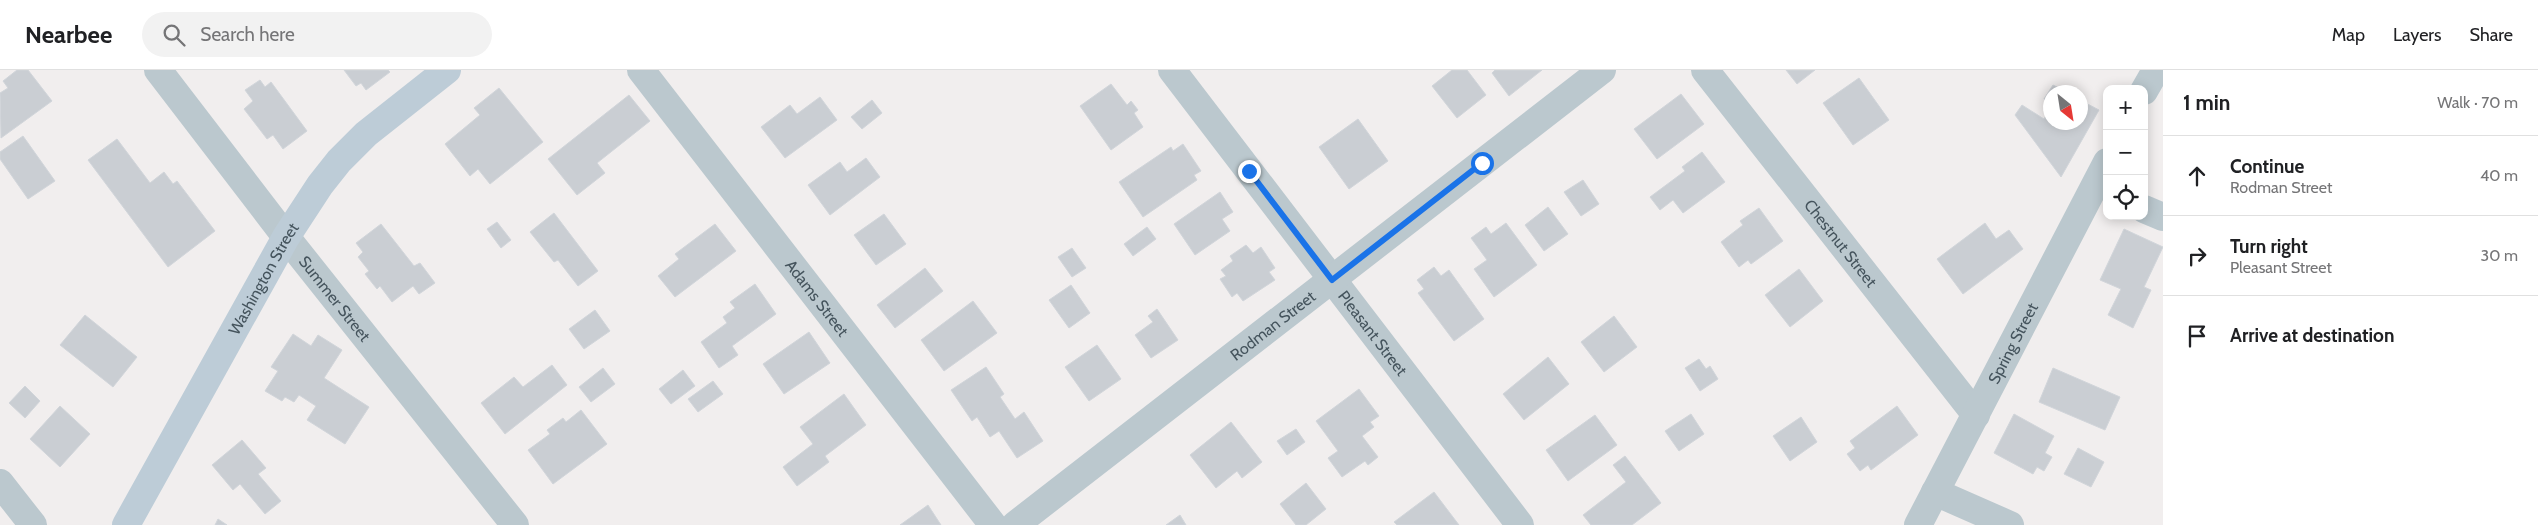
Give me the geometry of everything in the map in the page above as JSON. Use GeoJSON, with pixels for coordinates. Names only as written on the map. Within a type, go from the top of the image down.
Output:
{"type":"FeatureCollection","features":[{"type":"Feature","properties":{"kind":"main road","name":"Washington Street"},"geometry":{"type":"LineString","coordinates":[[126,525],[286,236],[339,161],[366,134],[447,70]]}},
{"type":"Feature","properties":{"kind":"street","name":"Summer Street"},"geometry":{"type":"LineString","coordinates":[[158,70],[286,236],[515,525]]}},
{"type":"Feature","properties":{"kind":"street","name":"Adams Street"},"geometry":{"type":"LineString","coordinates":[[641,70],[993,525]]}},
{"type":"Feature","properties":{"kind":"street","name":"Pleasant Street"},"geometry":{"type":"LineString","coordinates":[[1172,70],[1520,525]]}},
{"type":"Feature","properties":{"kind":"street","name":"Rodman Street"},"geometry":{"type":"LineString","coordinates":[[1016,525],[1602,70]]}},
{"type":"Feature","properties":{"kind":"street","name":"Chestnut Street"},"geometry":{"type":"LineString","coordinates":[[1705,70],[1976,415]]}},
{"type":"Feature","properties":{"kind":"street"},"geometry":{"type":"LineString","coordinates":[[2147,85],[2156,70]]}},
{"type":"Feature","properties":{"kind":"street","name":"Spring Street"},"geometry":{"type":"LineString","coordinates":[[1918,525],[2100,189],[2104,175]]}},
{"type":"Feature","properties":{"kind":"street"},"geometry":{"type":"LineString","coordinates":[[2148,210],[2163,217]]}},
{"type":"Feature","properties":{"kind":"street"},"geometry":{"type":"LineString","coordinates":[[0,483],[33,525]]}},
{"type":"Feature","properties":{"kind":"street"},"geometry":{"type":"LineString","coordinates":[[1935,492],[2010,525]]}},
{"type":"Feature","properties":{"kind":"building"},"geometry":{"type":"Polygon","coordinates":[[[17,70],[28,70],[52,101],[1,138],[0,93],[8,88],[3,81],[17,70]]]}},
{"type":"Feature","properties":{"kind":"building"},"geometry":{"type":"Polygon","coordinates":[[[344,70],[388,70],[390,72],[366,90],[361,83],[356,86],[344,70]]]}},
{"type":"Feature","properties":{"kind":"building"},"geometry":{"type":"Polygon","coordinates":[[[1452,70],[1467,70],[1486,95],[1457,118],[1432,86],[1452,70]]]}},
{"type":"Feature","properties":{"kind":"building"},"geometry":{"type":"Polygon","coordinates":[[[1495,70],[1542,70],[1509,96],[1492,73],[1495,70]]]}},
{"type":"Feature","properties":{"kind":"building"},"geometry":{"type":"Polygon","coordinates":[[[1786,70],[1815,70],[1797,84],[1786,70]]]}},
{"type":"Feature","properties":{"kind":"building"},"geometry":{"type":"Polygon","coordinates":[[[1859,78],[1889,120],[1853,145],[1823,103],[1859,78]]]}},
{"type":"Feature","properties":{"kind":"building"},"geometry":{"type":"Polygon","coordinates":[[[260,80],[265,87],[271,82],[307,131],[283,149],[273,135],[267,139],[244,109],[253,101],[245,90],[260,80]]]}},
{"type":"Feature","properties":{"kind":"building"},"geometry":{"type":"Polygon","coordinates":[[[1111,84],[1127,105],[1131,101],[1138,110],[1134,113],[1143,127],[1111,150],[1080,106],[1111,84]]]}},
{"type":"Feature","properties":{"kind":"building"},"geometry":{"type":"Polygon","coordinates":[[[499,88],[543,142],[490,184],[478,169],[470,176],[445,144],[480,115],[474,108],[499,88]]]}},
{"type":"Feature","properties":{"kind":"building"},"geometry":{"type":"Polygon","coordinates":[[[1681,94],[1704,124],[1657,159],[1634,129],[1681,94]]]}},
{"type":"Feature","properties":{"kind":"building"},"geometry":{"type":"Polygon","coordinates":[[[629,95],[650,121],[597,163],[605,173],[577,195],[548,159],[629,95]]]}},
{"type":"Feature","properties":{"kind":"building"},"geometry":{"type":"Polygon","coordinates":[[[820,97],[837,120],[785,158],[761,127],[790,105],[797,114],[820,97]]]}},
{"type":"Feature","properties":{"kind":"building"},"geometry":{"type":"Polygon","coordinates":[[[872,100],[882,113],[862,129],[851,117],[872,100]]]}},
{"type":"Feature","properties":{"kind":"building"},"geometry":{"type":"Polygon","coordinates":[[[2088,104],[2099,110],[2088,129],[2088,104]]]}},
{"type":"Feature","properties":{"kind":"building"},"geometry":{"type":"Polygon","coordinates":[[[2022,105],[2043,118],[2043,130],[2088,130],[2061,177],[2015,115],[2022,105]]]}},
{"type":"Feature","properties":{"kind":"building"},"geometry":{"type":"Polygon","coordinates":[[[1358,119],[1388,161],[1349,189],[1319,147],[1358,119]]]}},
{"type":"Feature","properties":{"kind":"building"},"geometry":{"type":"Polygon","coordinates":[[[23,136],[55,181],[28,199],[0,159],[0,152],[23,136]]]}},
{"type":"Feature","properties":{"kind":"building"},"geometry":{"type":"Polygon","coordinates":[[[117,139],[150,183],[164,172],[173,184],[177,181],[215,231],[168,267],[88,160],[117,139]]]}},
{"type":"Feature","properties":{"kind":"building"},"geometry":{"type":"Polygon","coordinates":[[[1183,144],[1201,171],[1194,175],[1197,180],[1143,217],[1119,182],[1171,147],[1173,151],[1183,144]]]}},
{"type":"Feature","properties":{"kind":"building"},"geometry":{"type":"Polygon","coordinates":[[[1702,152],[1725,182],[1683,213],[1673,200],[1660,210],[1650,197],[1685,171],[1682,167],[1702,152]]]}},
{"type":"Feature","properties":{"kind":"building"},"geometry":{"type":"Polygon","coordinates":[[[866,158],[880,177],[830,215],[808,185],[840,162],[847,172],[866,158]]]}},
{"type":"Feature","properties":{"kind":"building"},"geometry":{"type":"Polygon","coordinates":[[[1583,180],[1599,204],[1581,216],[1564,192],[1583,180]]]}},
{"type":"Feature","properties":{"kind":"building"},"geometry":{"type":"Polygon","coordinates":[[[1220,192],[1233,212],[1222,219],[1230,231],[1195,255],[1174,224],[1220,192]]]}},
{"type":"Feature","properties":{"kind":"building"},"geometry":{"type":"Polygon","coordinates":[[[1548,207],[1568,234],[1544,251],[1525,225],[1548,207]]]}},
{"type":"Feature","properties":{"kind":"building"},"geometry":{"type":"Polygon","coordinates":[[[1759,208],[1783,241],[1751,264],[1748,260],[1739,267],[1721,242],[1743,225],[1740,221],[1759,208]]]}},
{"type":"Feature","properties":{"kind":"building"},"geometry":{"type":"Polygon","coordinates":[[[554,213],[598,271],[578,286],[558,260],[554,262],[530,232],[554,213]]]}},
{"type":"Feature","properties":{"kind":"building"},"geometry":{"type":"Polygon","coordinates":[[[884,214],[906,244],[876,265],[854,235],[884,214]]]}},
{"type":"Feature","properties":{"kind":"building"},"geometry":{"type":"Polygon","coordinates":[[[497,222],[511,240],[501,248],[487,229],[497,222]]]}},
{"type":"Feature","properties":{"kind":"building"},"geometry":{"type":"Polygon","coordinates":[[[1506,223],[1537,265],[1494,297],[1474,269],[1487,260],[1471,238],[1486,227],[1491,234],[1506,223]]]}},
{"type":"Feature","properties":{"kind":"building"},"geometry":{"type":"Polygon","coordinates":[[[1985,223],[1996,239],[2009,230],[2023,249],[1963,294],[1937,259],[1985,223]]]}},
{"type":"Feature","properties":{"kind":"building"},"geometry":{"type":"Polygon","coordinates":[[[381,224],[414,266],[420,263],[435,283],[419,294],[413,286],[392,302],[380,286],[377,289],[365,274],[369,271],[358,257],[363,252],[356,243],[381,224]]]}},
{"type":"Feature","properties":{"kind":"building"},"geometry":{"type":"Polygon","coordinates":[[[715,224],[736,251],[675,297],[658,276],[679,259],[675,254],[715,224]]]}},
{"type":"Feature","properties":{"kind":"building"},"geometry":{"type":"Polygon","coordinates":[[[1147,227],[1156,239],[1133,256],[1124,244],[1147,227]]]}},
{"type":"Feature","properties":{"kind":"building"},"geometry":{"type":"Polygon","coordinates":[[[2124,229],[2163,247],[2144,287],[2151,290],[2133,328],[2108,315],[2121,289],[2100,280],[2124,229]]]}},
{"type":"Feature","properties":{"kind":"building"},"geometry":{"type":"Polygon","coordinates":[[[1246,245],[1253,253],[1261,247],[1275,268],[1269,272],[1275,280],[1243,301],[1237,293],[1232,297],[1220,279],[1226,276],[1221,270],[1233,261],[1230,256],[1246,245]]]}},
{"type":"Feature","properties":{"kind":"building"},"geometry":{"type":"Polygon","coordinates":[[[1072,248],[1086,268],[1072,277],[1058,257],[1072,248]]]}},
{"type":"Feature","properties":{"kind":"building"},"geometry":{"type":"Polygon","coordinates":[[[1434,267],[1441,276],[1449,270],[1484,319],[1454,341],[1418,293],[1424,289],[1417,280],[1434,267]]]}},
{"type":"Feature","properties":{"kind":"building"},"geometry":{"type":"Polygon","coordinates":[[[925,268],[943,291],[895,328],[877,305],[925,268]]]}},
{"type":"Feature","properties":{"kind":"building"},"geometry":{"type":"Polygon","coordinates":[[[1799,269],[1823,301],[1790,327],[1765,295],[1799,269]]]}},
{"type":"Feature","properties":{"kind":"building"},"geometry":{"type":"Polygon","coordinates":[[[755,284],[776,314],[732,346],[738,355],[719,368],[701,342],[727,323],[723,317],[735,308],[730,302],[755,284]]]}},
{"type":"Feature","properties":{"kind":"building"},"geometry":{"type":"Polygon","coordinates":[[[1071,285],[1090,313],[1069,328],[1049,300],[1071,285]]]}},
{"type":"Feature","properties":{"kind":"building"},"geometry":{"type":"Polygon","coordinates":[[[973,301],[997,333],[944,371],[921,340],[973,301]]]}},
{"type":"Feature","properties":{"kind":"building"},"geometry":{"type":"Polygon","coordinates":[[[1157,309],[1178,340],[1151,358],[1135,335],[1153,322],[1148,316],[1157,309]]]}},
{"type":"Feature","properties":{"kind":"building"},"geometry":{"type":"Polygon","coordinates":[[[595,310],[610,331],[584,349],[569,329],[595,310]]]}},
{"type":"Feature","properties":{"kind":"building"},"geometry":{"type":"Polygon","coordinates":[[[85,315],[137,357],[113,387],[60,345],[85,315]]]}},
{"type":"Feature","properties":{"kind":"building"},"geometry":{"type":"Polygon","coordinates":[[[1614,316],[1637,347],[1604,372],[1581,342],[1614,316]]]}},
{"type":"Feature","properties":{"kind":"building"},"geometry":{"type":"Polygon","coordinates":[[[809,332],[830,363],[784,394],[763,364],[809,332]]]}},
{"type":"Feature","properties":{"kind":"building"},"geometry":{"type":"Polygon","coordinates":[[[293,334],[311,346],[318,335],[342,350],[324,378],[369,407],[345,444],[307,420],[316,406],[299,395],[294,402],[285,397],[282,401],[265,391],[278,371],[271,367],[293,334]]]}},
{"type":"Feature","properties":{"kind":"building"},"geometry":{"type":"Polygon","coordinates":[[[1097,345],[1121,379],[1089,401],[1065,367],[1097,345]]]}},
{"type":"Feature","properties":{"kind":"building"},"geometry":{"type":"Polygon","coordinates":[[[1548,357],[1569,384],[1524,420],[1503,394],[1548,357]]]}},
{"type":"Feature","properties":{"kind":"building"},"geometry":{"type":"Polygon","coordinates":[[[1699,359],[1706,369],[1710,366],[1718,379],[1700,391],[1685,368],[1699,359]]]}},
{"type":"Feature","properties":{"kind":"building"},"geometry":{"type":"Polygon","coordinates":[[[552,365],[567,385],[505,434],[481,403],[514,377],[523,387],[552,365]]]}},
{"type":"Feature","properties":{"kind":"building"},"geometry":{"type":"Polygon","coordinates":[[[986,367],[1004,394],[1000,397],[1015,419],[1024,412],[1043,441],[1017,458],[999,431],[990,437],[977,417],[972,421],[951,390],[986,367]]]}},
{"type":"Feature","properties":{"kind":"building"},"geometry":{"type":"Polygon","coordinates":[[[603,368],[615,384],[591,402],[579,387],[603,368]]]}},
{"type":"Feature","properties":{"kind":"building"},"geometry":{"type":"Polygon","coordinates":[[[2053,368],[2120,397],[2105,430],[2039,402],[2053,368]]]}},
{"type":"Feature","properties":{"kind":"building"},"geometry":{"type":"Polygon","coordinates":[[[683,370],[695,386],[671,404],[659,389],[683,370]]]}},
{"type":"Feature","properties":{"kind":"building"},"geometry":{"type":"Polygon","coordinates":[[[713,381],[723,394],[698,412],[688,399],[713,381]]]}},
{"type":"Feature","properties":{"kind":"building"},"geometry":{"type":"Polygon","coordinates":[[[25,386],[40,401],[25,418],[9,403],[25,386]]]}},
{"type":"Feature","properties":{"kind":"building"},"geometry":{"type":"Polygon","coordinates":[[[1359,389],[1379,416],[1370,422],[1374,427],[1362,436],[1378,457],[1368,465],[1365,461],[1342,477],[1328,458],[1338,451],[1316,421],[1359,389]]]}},
{"type":"Feature","properties":{"kind":"building"},"geometry":{"type":"Polygon","coordinates":[[[844,394],[866,425],[825,456],[829,462],[797,486],[783,467],[813,444],[800,427],[844,394]]]}},
{"type":"Feature","properties":{"kind":"building"},"geometry":{"type":"Polygon","coordinates":[[[60,406],[90,434],[60,467],[30,439],[60,406]]]}},
{"type":"Feature","properties":{"kind":"building"},"geometry":{"type":"Polygon","coordinates":[[[1897,406],[1918,435],[1871,470],[1868,465],[1860,471],[1847,454],[1855,448],[1850,441],[1897,406]]]}},
{"type":"Feature","properties":{"kind":"building"},"geometry":{"type":"Polygon","coordinates":[[[581,410],[607,444],[553,484],[528,450],[550,434],[547,430],[563,418],[566,422],[581,410]]]}},
{"type":"Feature","properties":{"kind":"building"},"geometry":{"type":"Polygon","coordinates":[[[1691,414],[1704,434],[1679,451],[1665,431],[1691,414]]]}},
{"type":"Feature","properties":{"kind":"building"},"geometry":{"type":"Polygon","coordinates":[[[2014,414],[2054,436],[2045,453],[2052,457],[2044,471],[2037,467],[2033,474],[1994,453],[2014,414]]]}},
{"type":"Feature","properties":{"kind":"building"},"geometry":{"type":"Polygon","coordinates":[[[1595,415],[1617,445],[1568,481],[1546,450],[1595,415]]]}},
{"type":"Feature","properties":{"kind":"building"},"geometry":{"type":"Polygon","coordinates":[[[1801,417],[1817,442],[1790,461],[1773,436],[1801,417]]]}},
{"type":"Feature","properties":{"kind":"building"},"geometry":{"type":"Polygon","coordinates":[[[1231,422],[1262,462],[1242,478],[1237,471],[1216,488],[1190,455],[1231,422]]]}},
{"type":"Feature","properties":{"kind":"building"},"geometry":{"type":"Polygon","coordinates":[[[1296,429],[1305,442],[1287,455],[1277,441],[1296,429]]]}},
{"type":"Feature","properties":{"kind":"building"},"geometry":{"type":"Polygon","coordinates":[[[242,440],[266,468],[258,474],[281,501],[265,514],[240,484],[233,490],[212,465],[242,440]]]}},
{"type":"Feature","properties":{"kind":"building"},"geometry":{"type":"Polygon","coordinates":[[[2078,448],[2104,462],[2091,487],[2064,474],[2078,448]]]}},
{"type":"Feature","properties":{"kind":"building"},"geometry":{"type":"Polygon","coordinates":[[[1625,456],[1661,503],[1632,525],[1591,525],[1583,515],[1626,482],[1613,465],[1625,456]]]}},
{"type":"Feature","properties":{"kind":"building"},"geometry":{"type":"Polygon","coordinates":[[[1306,483],[1326,509],[1306,525],[1296,525],[1280,504],[1306,483]]]}},
{"type":"Feature","properties":{"kind":"building"},"geometry":{"type":"Polygon","coordinates":[[[1434,492],[1459,525],[1397,525],[1394,522],[1434,492]]]}},
{"type":"Feature","properties":{"kind":"building"},"geometry":{"type":"Polygon","coordinates":[[[928,505],[941,525],[900,525],[928,505]]]}},
{"type":"Feature","properties":{"kind":"building"},"geometry":{"type":"Polygon","coordinates":[[[1180,515],[1186,525],[1166,525],[1180,515]]]}},
{"type":"Feature","properties":{"kind":"building"},"geometry":{"type":"Polygon","coordinates":[[[218,519],[227,525],[215,525],[218,519]]]}},
{"type":"Feature","properties":{"kind":"route"},"geometry":{"type":"LineString","coordinates":[[1249,171],[1332,280],[1482,163]]}}]}
